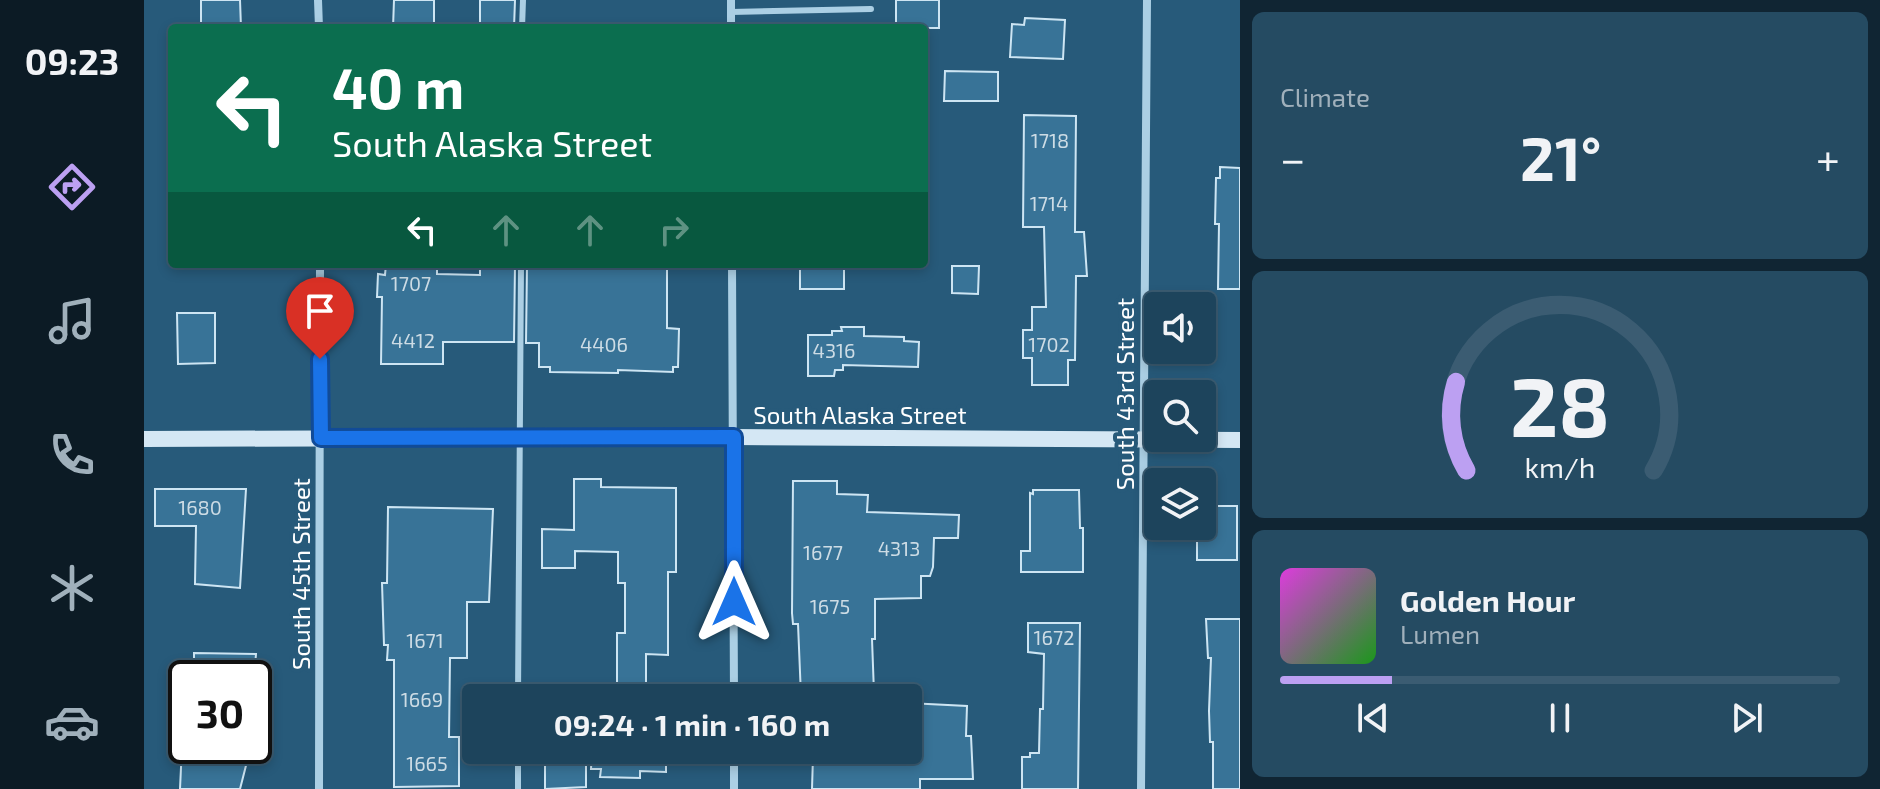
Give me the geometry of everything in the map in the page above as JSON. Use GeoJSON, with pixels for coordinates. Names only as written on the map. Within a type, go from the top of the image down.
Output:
{"type":"FeatureCollection","features":[{"type":"Feature","properties":{"kind":"street"},"geometry":{"type":"LineString","coordinates":[[318,0],[319,24]]}},
{"type":"Feature","properties":{"kind":"street"},"geometry":{"type":"LineString","coordinates":[[731,0],[731,24]]}},
{"type":"Feature","properties":{"kind":"street","name":"South 43rd Street"},"geometry":{"type":"LineString","coordinates":[[1144,380],[1147,0]]}},
{"type":"Feature","properties":{"kind":"street","name":"South 45th Street"},"geometry":{"type":"LineString","coordinates":[[319,789],[320,268]]}},
{"type":"Feature","properties":{"kind":"street"},"geometry":{"type":"LineString","coordinates":[[732,268],[734,684]]}},
{"type":"Feature","properties":{"kind":"street","name":"South Alaska Street"},"geometry":{"type":"LineString","coordinates":[[144,439],[1144,439]]}},
{"type":"Feature","properties":{"kind":"street","name":"South 43rd Street"},"geometry":{"type":"LineString","coordinates":[[1141,789],[1144,439]]}},
{"type":"Feature","properties":{"kind":"street","name":"South Alaska Street"},"geometry":{"type":"LineString","coordinates":[[1216,440],[1240,440]]}},
{"type":"Feature","properties":{"kind":"street"},"geometry":{"type":"LineString","coordinates":[[734,764],[734,789]]}},
{"type":"Feature","properties":{"kind":"lane"},"geometry":{"type":"LineString","coordinates":[[522,24],[523,0]]}},
{"type":"Feature","properties":{"kind":"lane"},"geometry":{"type":"LineString","coordinates":[[731,12],[871,9]]}},
{"type":"Feature","properties":{"kind":"lane"},"geometry":{"type":"LineString","coordinates":[[518,684],[521,268]]}},
{"type":"Feature","properties":{"kind":"lane"},"geometry":{"type":"LineString","coordinates":[[518,764],[518,789]]}},
{"type":"Feature","properties":{"kind":"building"},"geometry":{"type":"Polygon","coordinates":[[[201,0],[240,0],[241,24],[201,24],[201,0]]]}},
{"type":"Feature","properties":{"kind":"building"},"geometry":{"type":"Polygon","coordinates":[[[394,0],[434,0],[434,24],[393,24],[394,0]]]}},
{"type":"Feature","properties":{"kind":"building"},"geometry":{"type":"Polygon","coordinates":[[[480,0],[515,0],[514,24],[480,24],[480,0]]]}},
{"type":"Feature","properties":{"kind":"building"},"geometry":{"type":"Polygon","coordinates":[[[896,0],[939,0],[939,28],[928,28],[928,24],[896,24],[896,0]]]}},
{"type":"Feature","properties":{"kind":"building"},"geometry":{"type":"Polygon","coordinates":[[[1025,18],[1065,20],[1063,59],[1010,57],[1012,24],[1024,25],[1025,18]]]}},
{"type":"Feature","properties":{"kind":"building"},"geometry":{"type":"Polygon","coordinates":[[[945,71],[998,72],[998,101],[944,101],[945,71]]]}},
{"type":"Feature","properties":{"kind":"building"},"geometry":{"type":"Polygon","coordinates":[[[1024,115],[1076,116],[1075,232],[1084,232],[1087,276],[1076,276],[1075,360],[1068,360],[1068,385],[1032,385],[1032,358],[1023,358],[1023,330],[1032,330],[1032,307],[1046,307],[1044,227],[1023,227],[1024,115]]]}},
{"type":"Feature","properties":{"kind":"building"},"geometry":{"type":"Polygon","coordinates":[[[1220,167],[1240,168],[1240,289],[1218,289],[1219,224],[1215,224],[1216,178],[1220,178],[1220,167]]]}},
{"type":"Feature","properties":{"kind":"building"},"geometry":{"type":"Polygon","coordinates":[[[952,266],[979,266],[978,294],[952,293],[952,266]]]}},
{"type":"Feature","properties":{"kind":"building"},"geometry":{"type":"Polygon","coordinates":[[[386,268],[437,268],[437,274],[480,275],[480,268],[515,268],[514,342],[443,342],[443,364],[381,364],[382,297],[377,297],[378,274],[385,275],[386,268]]]}},
{"type":"Feature","properties":{"kind":"building"},"geometry":{"type":"Polygon","coordinates":[[[527,268],[667,268],[667,328],[679,329],[678,367],[673,367],[673,372],[550,372],[550,367],[539,367],[539,343],[526,343],[527,268]]]}},
{"type":"Feature","properties":{"kind":"building"},"geometry":{"type":"Polygon","coordinates":[[[800,268],[844,268],[844,289],[800,289],[800,268]]]}},
{"type":"Feature","properties":{"kind":"building"},"geometry":{"type":"Polygon","coordinates":[[[177,313],[215,313],[215,363],[178,364],[177,313]]]}},
{"type":"Feature","properties":{"kind":"building"},"geometry":{"type":"Polygon","coordinates":[[[841,327],[864,327],[864,336],[904,337],[904,341],[919,342],[918,367],[843,365],[843,370],[835,370],[834,376],[808,376],[808,335],[832,335],[832,331],[842,331],[841,327]]]}},
{"type":"Feature","properties":{"kind":"building"},"geometry":{"type":"Polygon","coordinates":[[[574,479],[601,479],[601,487],[676,488],[676,572],[668,572],[668,655],[646,654],[646,684],[617,684],[617,633],[625,633],[625,583],[618,583],[618,552],[575,551],[575,568],[542,568],[542,529],[574,530],[574,479]]]}},
{"type":"Feature","properties":{"kind":"building"},"geometry":{"type":"Polygon","coordinates":[[[793,481],[837,481],[837,494],[868,495],[867,512],[959,515],[958,538],[934,538],[933,567],[930,576],[921,576],[921,598],[875,599],[874,684],[800,684],[798,624],[793,624],[793,481]]]}},
{"type":"Feature","properties":{"kind":"building"},"geometry":{"type":"Polygon","coordinates":[[[155,489],[246,489],[240,588],[195,584],[196,526],[155,526],[155,489]]]}},
{"type":"Feature","properties":{"kind":"building"},"geometry":{"type":"Polygon","coordinates":[[[1033,490],[1079,490],[1083,572],[1021,572],[1021,551],[1030,551],[1030,493],[1033,494],[1033,490]]]}},
{"type":"Feature","properties":{"kind":"building"},"geometry":{"type":"Polygon","coordinates":[[[1216,506],[1237,506],[1237,560],[1197,560],[1197,540],[1216,540],[1216,506]]]}},
{"type":"Feature","properties":{"kind":"building"},"geometry":{"type":"Polygon","coordinates":[[[388,507],[493,509],[489,602],[467,602],[467,658],[450,658],[449,737],[459,737],[459,786],[394,787],[394,660],[387,660],[388,645],[384,645],[382,583],[387,583],[388,507]]]}},
{"type":"Feature","properties":{"kind":"building"},"geometry":{"type":"Polygon","coordinates":[[[1206,619],[1240,619],[1240,789],[1213,789],[1213,742],[1210,742],[1209,711],[1211,658],[1208,658],[1206,619]]]}},
{"type":"Feature","properties":{"kind":"building"},"geometry":{"type":"Polygon","coordinates":[[[1028,623],[1080,623],[1078,789],[1022,789],[1022,757],[1039,753],[1040,709],[1043,709],[1044,654],[1028,652],[1028,623]]]}},
{"type":"Feature","properties":{"kind":"building"},"geometry":{"type":"Polygon","coordinates":[[[194,653],[256,654],[256,660],[194,660],[194,653]]]}},
{"type":"Feature","properties":{"kind":"building"},"geometry":{"type":"Polygon","coordinates":[[[922,704],[967,706],[966,736],[971,736],[973,779],[920,779],[920,789],[812,789],[813,764],[922,764],[922,704]]]}},
{"type":"Feature","properties":{"kind":"building"},"geometry":{"type":"Polygon","coordinates":[[[181,764],[246,764],[240,789],[180,789],[181,764]]]}},
{"type":"Feature","properties":{"kind":"building"},"geometry":{"type":"Polygon","coordinates":[[[545,764],[586,764],[586,787],[545,789],[545,764]]]}},
{"type":"Feature","properties":{"kind":"building"},"geometry":{"type":"Polygon","coordinates":[[[591,764],[666,764],[666,772],[640,771],[640,778],[600,777],[601,769],[591,769],[591,764]]]}},
{"type":"Feature","properties":{"kind":"route"},"geometry":{"type":"LineString","coordinates":[[320,359],[321,438],[734,437],[734,602]]}}]}
